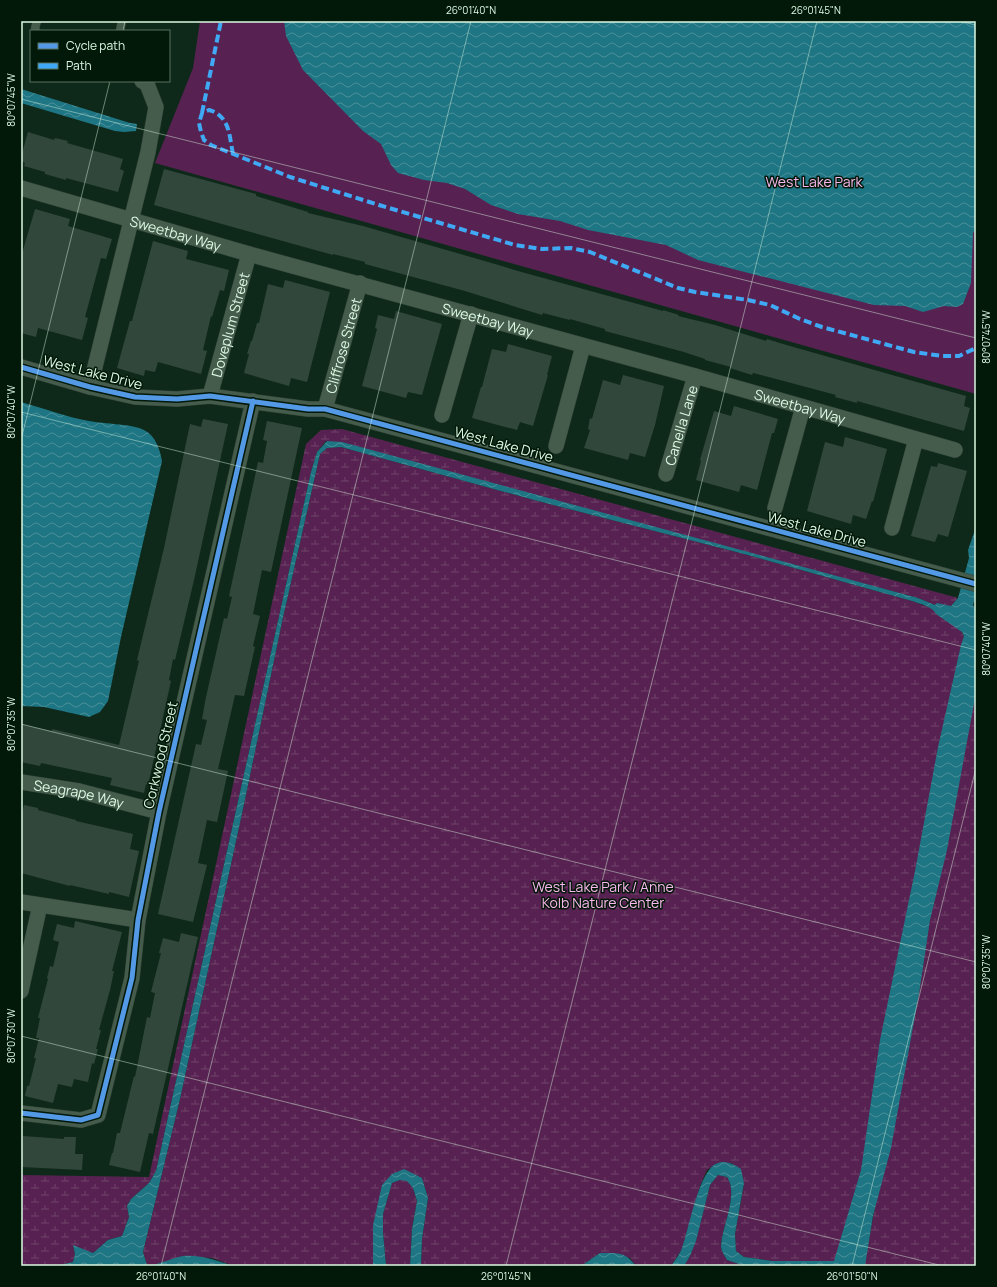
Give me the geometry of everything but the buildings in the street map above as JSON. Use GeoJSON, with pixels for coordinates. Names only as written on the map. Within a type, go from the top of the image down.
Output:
{"type":"FeatureCollection","features":[{"type":"Feature","properties":{"kind":"street"},"geometry":{"type":"LineString","coordinates":[[90,387],[148,152],[156,107],[147,84],[144,82]]}},
{"type":"Feature","properties":{"kind":"street","name":"Sweetbay Way"},"geometry":{"type":"LineString","coordinates":[[21,188],[131,221],[472,314],[955,450]]}},
{"type":"Feature","properties":{"kind":"street","name":"Doveplum Street"},"geometry":{"type":"LineString","coordinates":[[210,396],[249,254]]}},
{"type":"Feature","properties":{"kind":"street","name":"Cliffrose Street"},"geometry":{"type":"LineString","coordinates":[[325,409],[360,283]]}},
{"type":"Feature","properties":{"kind":"street"},"geometry":{"type":"LineString","coordinates":[[442,415],[472,314]]}},
{"type":"Feature","properties":{"kind":"street"},"geometry":{"type":"LineString","coordinates":[[556,446],[583,346]]}},
{"type":"Feature","properties":{"kind":"street","name":"West Lake Drive"},"geometry":{"type":"LineString","coordinates":[[21,367],[90,387],[135,397],[177,399],[210,396],[308,410],[325,409],[976,584]]}},
{"type":"Feature","properties":{"kind":"street","name":"Canella Lane"},"geometry":{"type":"LineString","coordinates":[[666,474],[695,376]]}},
{"type":"Feature","properties":{"kind":"street","name":"Corkwood Street"},"geometry":{"type":"LineString","coordinates":[[21,1113],[81,1120],[98,1115],[132,978],[138,920],[159,812],[253,401]]}},
{"type":"Feature","properties":{"kind":"street"},"geometry":{"type":"LineString","coordinates":[[775,508],[803,407]]}},
{"type":"Feature","properties":{"kind":"street"},"geometry":{"type":"LineString","coordinates":[[892,528],[916,439]]}},
{"type":"Feature","properties":{"kind":"street","name":"Seagrape Way"},"geometry":{"type":"LineString","coordinates":[[21,782],[79,791],[159,812]]}},
{"type":"Feature","properties":{"kind":"street"},"geometry":{"type":"LineString","coordinates":[[21,902],[138,920]]}},
{"type":"Feature","properties":{"kind":"street"},"geometry":{"type":"LineString","coordinates":[[21,991],[40,905]]}},
{"type":"Feature","properties":{"kind":"green space","name":"West Lake Park"},"geometry":{"type":"Polygon","coordinates":[[[200,21],[976,21],[976,394],[155,163],[193,68],[200,21]]]}},
{"type":"Feature","properties":{"kind":"green space"},"geometry":{"type":"Polygon","coordinates":[[[342,429],[958,598],[951,606],[945,609],[918,598],[326,441],[317,452],[311,472],[156,1171],[149,1183],[131,1199],[127,1206],[129,1217],[122,1236],[108,1240],[93,1253],[73,1246],[75,1254],[73,1262],[56,1266],[21,1266],[21,1175],[149,1177],[306,444],[321,430],[342,429]]]}},
{"type":"Feature","properties":{"kind":"green space","name":"West Lake Park / Anne Kolb Nature Center"},"geometry":{"type":"Polygon","coordinates":[[[341,447],[534,500],[748,555],[912,601],[931,608],[942,618],[959,626],[965,639],[844,1261],[772,1261],[744,1257],[736,1251],[735,1234],[744,1184],[732,1163],[718,1163],[707,1170],[700,1186],[682,1249],[671,1266],[636,1266],[630,1258],[600,1253],[584,1264],[574,1266],[421,1266],[422,1239],[428,1198],[422,1178],[392,1174],[373,1225],[373,1266],[234,1266],[212,1258],[184,1256],[155,1265],[147,1265],[143,1252],[180,1099],[282,622],[320,454],[327,448],[341,447]]]}},
{"type":"Feature","properties":{"kind":"green space"},"geometry":{"type":"Polygon","coordinates":[[[976,686],[976,1266],[864,1266],[939,863],[976,686]]]}},
{"type":"Feature","properties":{"kind":"green space"},"geometry":{"type":"Polygon","coordinates":[[[718,1175],[727,1177],[731,1192],[731,1201],[722,1238],[722,1250],[727,1260],[745,1266],[684,1266],[690,1256],[696,1240],[710,1185],[718,1175]]]}},
{"type":"Feature","properties":{"kind":"green space"},"geometry":{"type":"Polygon","coordinates":[[[400,1180],[407,1180],[413,1188],[417,1201],[412,1229],[410,1266],[386,1266],[383,1214],[392,1183],[400,1180]]]}},
{"type":"Feature","properties":{"kind":"water","name":"West Lake Park"},"geometry":{"type":"Polygon","coordinates":[[[284,21],[976,21],[976,228],[973,233],[971,283],[963,304],[957,307],[944,306],[923,312],[905,306],[874,305],[698,260],[666,245],[588,230],[560,221],[518,214],[491,205],[465,189],[447,183],[424,180],[398,173],[391,165],[381,144],[363,131],[303,70],[286,36],[284,21]]]}},
{"type":"Feature","properties":{"kind":"water"},"geometry":{"type":"Polygon","coordinates":[[[21,89],[137,124],[136,131],[115,131],[21,103],[21,89]]]}},
{"type":"Feature","properties":{"kind":"water"},"geometry":{"type":"Polygon","coordinates":[[[21,402],[80,419],[126,425],[144,430],[152,436],[157,444],[162,461],[121,637],[108,701],[100,712],[89,717],[44,707],[21,706],[21,402]]]}},
{"type":"Feature","properties":{"kind":"water"},"geometry":{"type":"Polygon","coordinates":[[[327,441],[342,442],[918,598],[935,605],[937,603],[951,606],[958,598],[969,558],[968,550],[976,527],[976,595],[973,605],[976,610],[976,693],[947,850],[930,920],[919,994],[891,1148],[873,1216],[865,1266],[745,1266],[727,1260],[722,1252],[721,1246],[731,1201],[731,1192],[727,1177],[718,1175],[710,1185],[696,1241],[690,1256],[684,1266],[671,1266],[682,1248],[700,1187],[705,1176],[711,1167],[721,1162],[741,1169],[744,1183],[735,1234],[736,1251],[744,1257],[772,1261],[834,1261],[861,1170],[880,1040],[915,871],[938,747],[964,636],[962,632],[936,614],[929,607],[912,601],[748,555],[534,500],[341,447],[327,448],[320,454],[282,622],[180,1099],[143,1252],[147,1265],[156,1264],[183,1256],[196,1256],[209,1258],[234,1266],[56,1266],[73,1262],[75,1254],[73,1245],[93,1253],[108,1240],[122,1236],[129,1217],[127,1206],[131,1199],[149,1183],[156,1171],[311,472],[317,452],[327,441]]]}},
{"type":"Feature","properties":{"kind":"water"},"geometry":{"type":"Polygon","coordinates":[[[404,1169],[422,1178],[428,1198],[422,1239],[421,1266],[410,1266],[412,1229],[417,1201],[413,1188],[407,1181],[400,1180],[392,1183],[383,1214],[386,1266],[373,1266],[373,1225],[382,1185],[392,1174],[404,1169]]]}},
{"type":"Feature","properties":{"kind":"water"},"geometry":{"type":"Polygon","coordinates":[[[600,1253],[616,1253],[624,1255],[636,1266],[610,1266],[605,1264],[602,1266],[574,1266],[584,1264],[600,1253]]]}},
{"type":"Feature","properties":{"kind":"marked path"},"geometry":{"type":"LineString","coordinates":[[202,113],[221,21]]}},
{"type":"Feature","properties":{"kind":"marked path"},"geometry":{"type":"LineString","coordinates":[[233,154],[232,147],[231,140],[225,122],[216,113],[209,110],[202,113],[199,123],[201,132],[204,140],[211,145],[290,177],[379,205],[515,245],[542,249],[571,248],[590,252],[678,288],[770,305],[800,319],[822,327],[914,352],[942,356],[959,356],[976,348]]}},
{"type":"Feature","properties":{"kind":"cycle path"},"geometry":{"type":"LineString","coordinates":[[21,367],[90,387],[135,397],[177,399],[210,396],[308,409],[325,409],[976,584]]}},
{"type":"Feature","properties":{"kind":"cycle path"},"geometry":{"type":"LineString","coordinates":[[21,1113],[81,1120],[98,1115],[132,978],[138,920],[159,812],[253,401]]}}]}
